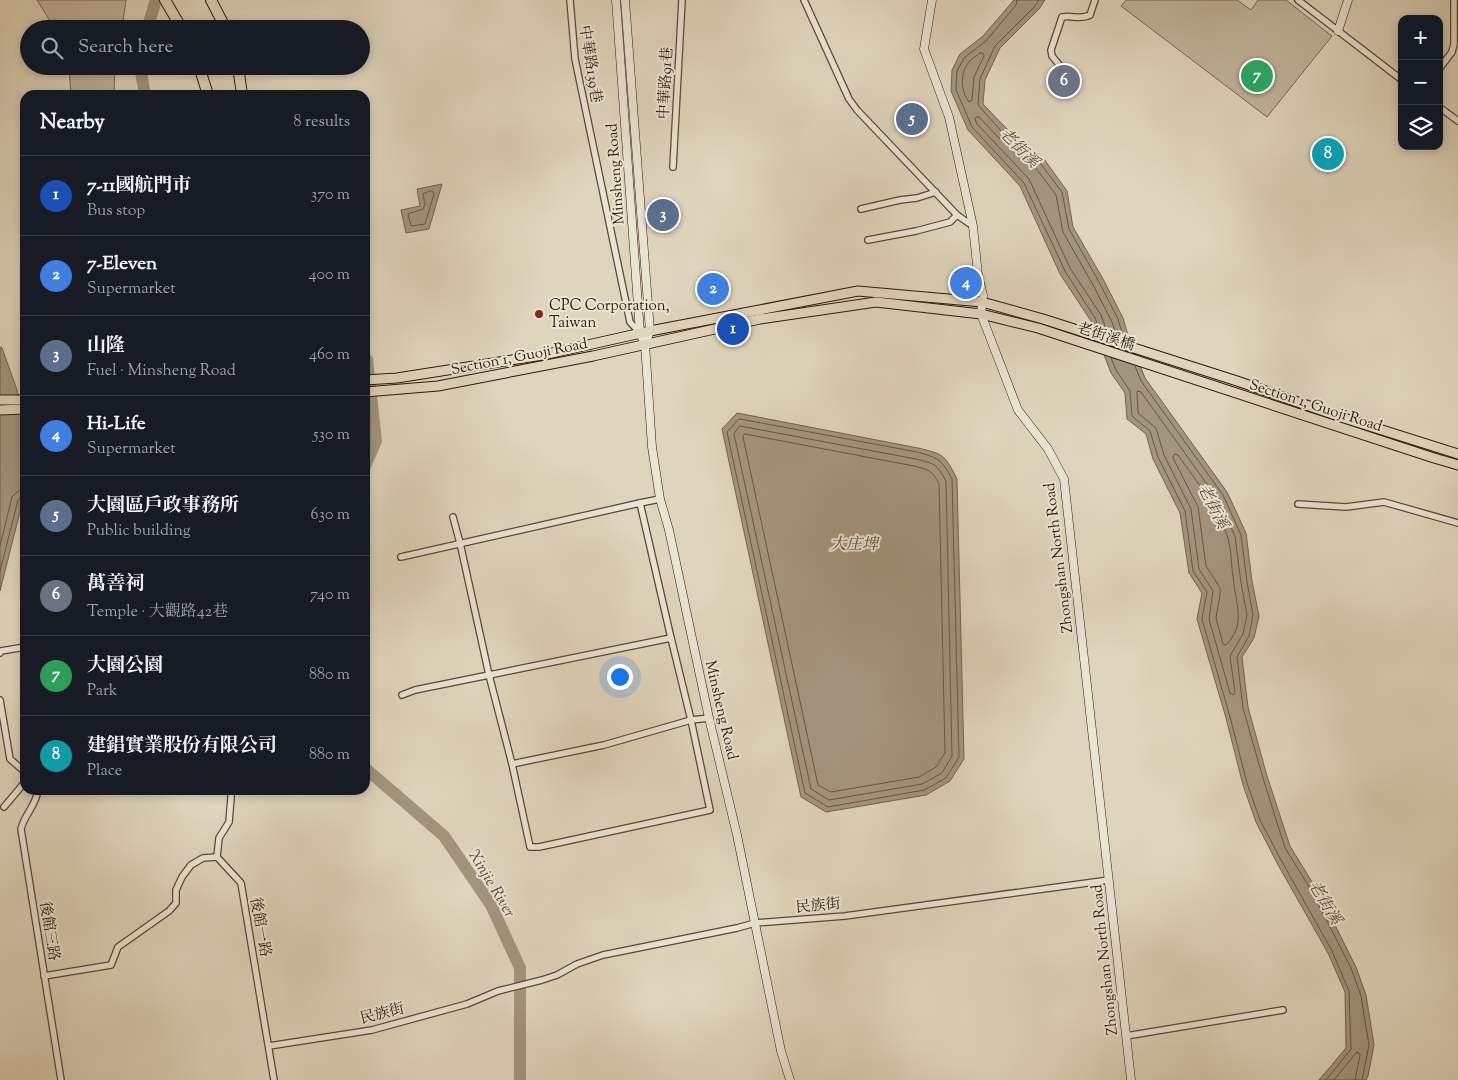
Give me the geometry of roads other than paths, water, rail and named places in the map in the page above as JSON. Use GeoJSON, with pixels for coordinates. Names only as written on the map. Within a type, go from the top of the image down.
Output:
{"type":"FeatureCollection","features":[{"type":"Feature","properties":{"kind":"highway"},"geometry":{"type":"LineString","coordinates":[[165,0],[177,20]]}},
{"type":"Feature","properties":{"kind":"highway"},"geometry":{"type":"LineString","coordinates":[[213,3],[222,20]]}},
{"type":"Feature","properties":{"kind":"highway"},"geometry":{"type":"LineString","coordinates":[[202,75],[206,90]]}},
{"type":"Feature","properties":{"kind":"highway"},"geometry":{"type":"LineString","coordinates":[[239,75],[241,90]]}},
{"type":"Feature","properties":{"kind":"main road","name":"Section 1, Guoji Road"},"geometry":{"type":"LineString","coordinates":[[370,379],[544,355],[640,333],[858,291],[982,302],[1043,319]]}},
{"type":"Feature","properties":{"kind":"main road","name":"Section 1, Guoji Road"},"geometry":{"type":"LineString","coordinates":[[370,392],[438,386],[760,319],[876,302],[980,314],[1038,328]]}},
{"type":"Feature","properties":{"kind":"main road","name":"老街溪橋"},"geometry":{"type":"LineString","coordinates":[[1043,319],[1171,361]]}},
{"type":"Feature","properties":{"kind":"main road","name":"老街溪橋"},"geometry":{"type":"LineString","coordinates":[[1038,328],[1166,370]]}},
{"type":"Feature","properties":{"kind":"main road","name":"Section 1, Guoji Road"},"geometry":{"type":"LineString","coordinates":[[1171,361],[1458,454]]}},
{"type":"Feature","properties":{"kind":"main road","name":"Section 1, Guoji Road"},"geometry":{"type":"LineString","coordinates":[[1166,370],[1458,465]]}},
{"type":"Feature","properties":{"kind":"main road"},"geometry":{"type":"LineString","coordinates":[[0,400],[20,400]]}},
{"type":"Feature","properties":{"kind":"main road"},"geometry":{"type":"LineString","coordinates":[[0,410],[20,409]]}},
{"type":"Feature","properties":{"kind":"street","name":"中華路139巷"},"geometry":{"type":"LineString","coordinates":[[570,0],[575,59],[606,210],[630,322],[640,333]]}},
{"type":"Feature","properties":{"kind":"street","name":"Minsheng Road"},"geometry":{"type":"LineString","coordinates":[[616,0],[640,333],[645,344],[652,447],[660,499],[671,540],[737,835],[780,1051],[790,1080]]}},
{"type":"Feature","properties":{"kind":"street","name":"Minsheng Road"},"geometry":{"type":"LineString","coordinates":[[625,0],[650,331],[645,344]]}},
{"type":"Feature","properties":{"kind":"street","name":"中華路91巷"},"geometry":{"type":"LineString","coordinates":[[673,167],[682,0]]}},
{"type":"Feature","properties":{"kind":"street"},"geometry":{"type":"LineString","coordinates":[[804,0],[849,99],[857,110],[957,215],[972,226]]}},
{"type":"Feature","properties":{"kind":"street"},"geometry":{"type":"LineString","coordinates":[[932,0],[924,50],[949,117],[972,226],[978,275],[983,295],[980,314]]}},
{"type":"Feature","properties":{"kind":"street"},"geometry":{"type":"LineString","coordinates":[[1065,72],[1052,56],[1051,50],[1062,17],[1068,15],[1085,18],[1090,15],[1095,0]]}},
{"type":"Feature","properties":{"kind":"street"},"geometry":{"type":"LineString","coordinates":[[1298,0],[1398,77]]}},
{"type":"Feature","properties":{"kind":"street"},"geometry":{"type":"LineString","coordinates":[[1338,31],[1348,0]]}},
{"type":"Feature","properties":{"kind":"street"},"geometry":{"type":"LineString","coordinates":[[1443,64],[1452,52],[1454,44],[1454,0]]}},
{"type":"Feature","properties":{"kind":"street"},"geometry":{"type":"LineString","coordinates":[[1443,110],[1458,121]]}},
{"type":"Feature","properties":{"kind":"street"},"geometry":{"type":"LineString","coordinates":[[861,209],[917,198],[936,192]]}},
{"type":"Feature","properties":{"kind":"street"},"geometry":{"type":"LineString","coordinates":[[868,240],[916,231],[950,222],[957,215]]}},
{"type":"Feature","properties":{"kind":"street","name":"Zhongshan North Road"},"geometry":{"type":"LineString","coordinates":[[980,314],[1018,410],[1048,449],[1064,479],[1131,1080]]}},
{"type":"Feature","properties":{"kind":"street"},"geometry":{"type":"LineString","coordinates":[[401,557],[660,499]]}},
{"type":"Feature","properties":{"kind":"street"},"geometry":{"type":"LineString","coordinates":[[1298,504],[1346,507],[1384,502],[1458,524]]}},
{"type":"Feature","properties":{"kind":"street"},"geometry":{"type":"LineString","coordinates":[[452,518],[460,543],[530,847],[539,847],[710,810],[640,503]]}},
{"type":"Feature","properties":{"kind":"street"},"geometry":{"type":"LineString","coordinates":[[402,695],[415,690],[671,638]]}},
{"type":"Feature","properties":{"kind":"street"},"geometry":{"type":"LineString","coordinates":[[0,653],[1,651],[20,649]]}},
{"type":"Feature","properties":{"kind":"street"},"geometry":{"type":"LineString","coordinates":[[0,700],[10,759],[20,768]]}},
{"type":"Feature","properties":{"kind":"street"},"geometry":{"type":"LineString","coordinates":[[512,764],[604,745],[690,720],[710,718]]}},
{"type":"Feature","properties":{"kind":"street"},"geometry":{"type":"LineString","coordinates":[[4,807],[20,788]]}},
{"type":"Feature","properties":{"kind":"street","name":"後館三路"},"geometry":{"type":"LineString","coordinates":[[37,795],[22,823],[21,829],[61,1080]]}},
{"type":"Feature","properties":{"kind":"street"},"geometry":{"type":"LineString","coordinates":[[44,976],[111,965],[118,947],[169,911],[176,903],[176,890],[182,877],[191,865],[203,858],[217,857],[219,838],[229,822],[231,795]]}},
{"type":"Feature","properties":{"kind":"street","name":"後館一路"},"geometry":{"type":"LineString","coordinates":[[217,857],[241,883],[274,1080]]}},
{"type":"Feature","properties":{"kind":"street","name":"民族街"},"geometry":{"type":"LineString","coordinates":[[269,1046],[372,1030],[468,1004],[498,991],[557,975],[577,964],[602,955],[755,923],[845,916],[1109,880]]}},
{"type":"Feature","properties":{"kind":"street"},"geometry":{"type":"LineString","coordinates":[[1126,1036],[1283,1010]]}},
{"type":"Feature","properties":{"kind":"water","name":"老街溪"},"geometry":{"type":"Polygon","coordinates":[[[1014,0],[1045,0],[1039,9],[1000,48],[985,80],[983,104],[1006,128],[1044,159],[1067,191],[1073,227],[1123,318],[1145,378],[1227,492],[1246,533],[1259,616],[1254,638],[1242,657],[1248,707],[1267,776],[1290,846],[1332,919],[1356,967],[1366,995],[1374,1045],[1366,1080],[1319,1080],[1346,1048],[1345,992],[1328,953],[1256,822],[1243,785],[1226,718],[1197,619],[1202,593],[1189,573],[1180,513],[1153,459],[1146,434],[1127,419],[1125,393],[1111,373],[1091,321],[1060,274],[1020,186],[968,130],[951,91],[952,70],[960,54],[983,36],[1014,0]]]}},
{"type":"Feature","properties":{"kind":"water"},"geometry":{"type":"Polygon","coordinates":[[[442,184],[429,229],[406,233],[401,210],[420,206],[417,189],[442,184]]]}},
{"type":"Feature","properties":{"kind":"water"},"geometry":{"type":"Polygon","coordinates":[[[0,347],[2,348],[20,402],[20,512],[0,591],[0,347]]]}},
{"type":"Feature","properties":{"kind":"water","name":"大庄埤"},"geometry":{"type":"Polygon","coordinates":[[[737,413],[933,452],[946,460],[957,479],[964,759],[950,781],[926,795],[826,812],[801,797],[722,429],[737,413]]]}},
{"type":"Feature","properties":{"kind":"waterway","name":"Xinjie River"},"geometry":{"type":"LineString","coordinates":[[150,20],[156,0]]}},
{"type":"Feature","properties":{"kind":"waterway","name":"Xinjie River"},"geometry":{"type":"LineString","coordinates":[[142,75],[144,90]]}},
{"type":"Feature","properties":{"kind":"waterway","name":"Xinjie River"},"geometry":{"type":"LineString","coordinates":[[370,387],[376,441],[370,455]]}},
{"type":"Feature","properties":{"kind":"waterway","name":"Xinjie River"},"geometry":{"type":"LineString","coordinates":[[370,772],[444,836],[491,905],[520,968],[520,1080]]}},
{"type":"Feature","properties":{"kind":"place","name":"大園公園"},"geometry":{"type":"Point","coordinates":[1257,76]}},
{"type":"Feature","properties":{"kind":"place","name":"萬善祠"},"geometry":{"type":"Point","coordinates":[1064,81]}},
{"type":"Feature","properties":{"kind":"place","name":"大園區戶政事務所"},"geometry":{"type":"Point","coordinates":[912,119]}},
{"type":"Feature","properties":{"kind":"place","name":"建錩實業股份有限公司"},"geometry":{"type":"Point","coordinates":[1328,154]}},
{"type":"Feature","properties":{"kind":"place","name":"山隆"},"geometry":{"type":"Point","coordinates":[663,215]}},
{"type":"Feature","properties":{"kind":"place","name":"Hi-Life"},"geometry":{"type":"Point","coordinates":[966,283]}},
{"type":"Feature","properties":{"kind":"place","name":"7-Eleven"},"geometry":{"type":"Point","coordinates":[713,289]}},
{"type":"Feature","properties":{"kind":"place","name":"CPC Corporation, Taiwan"},"geometry":{"type":"Point","coordinates":[539,314]}},
{"type":"Feature","properties":{"kind":"place","name":"7-11國航門市"},"geometry":{"type":"Point","coordinates":[733,329]}}]}
